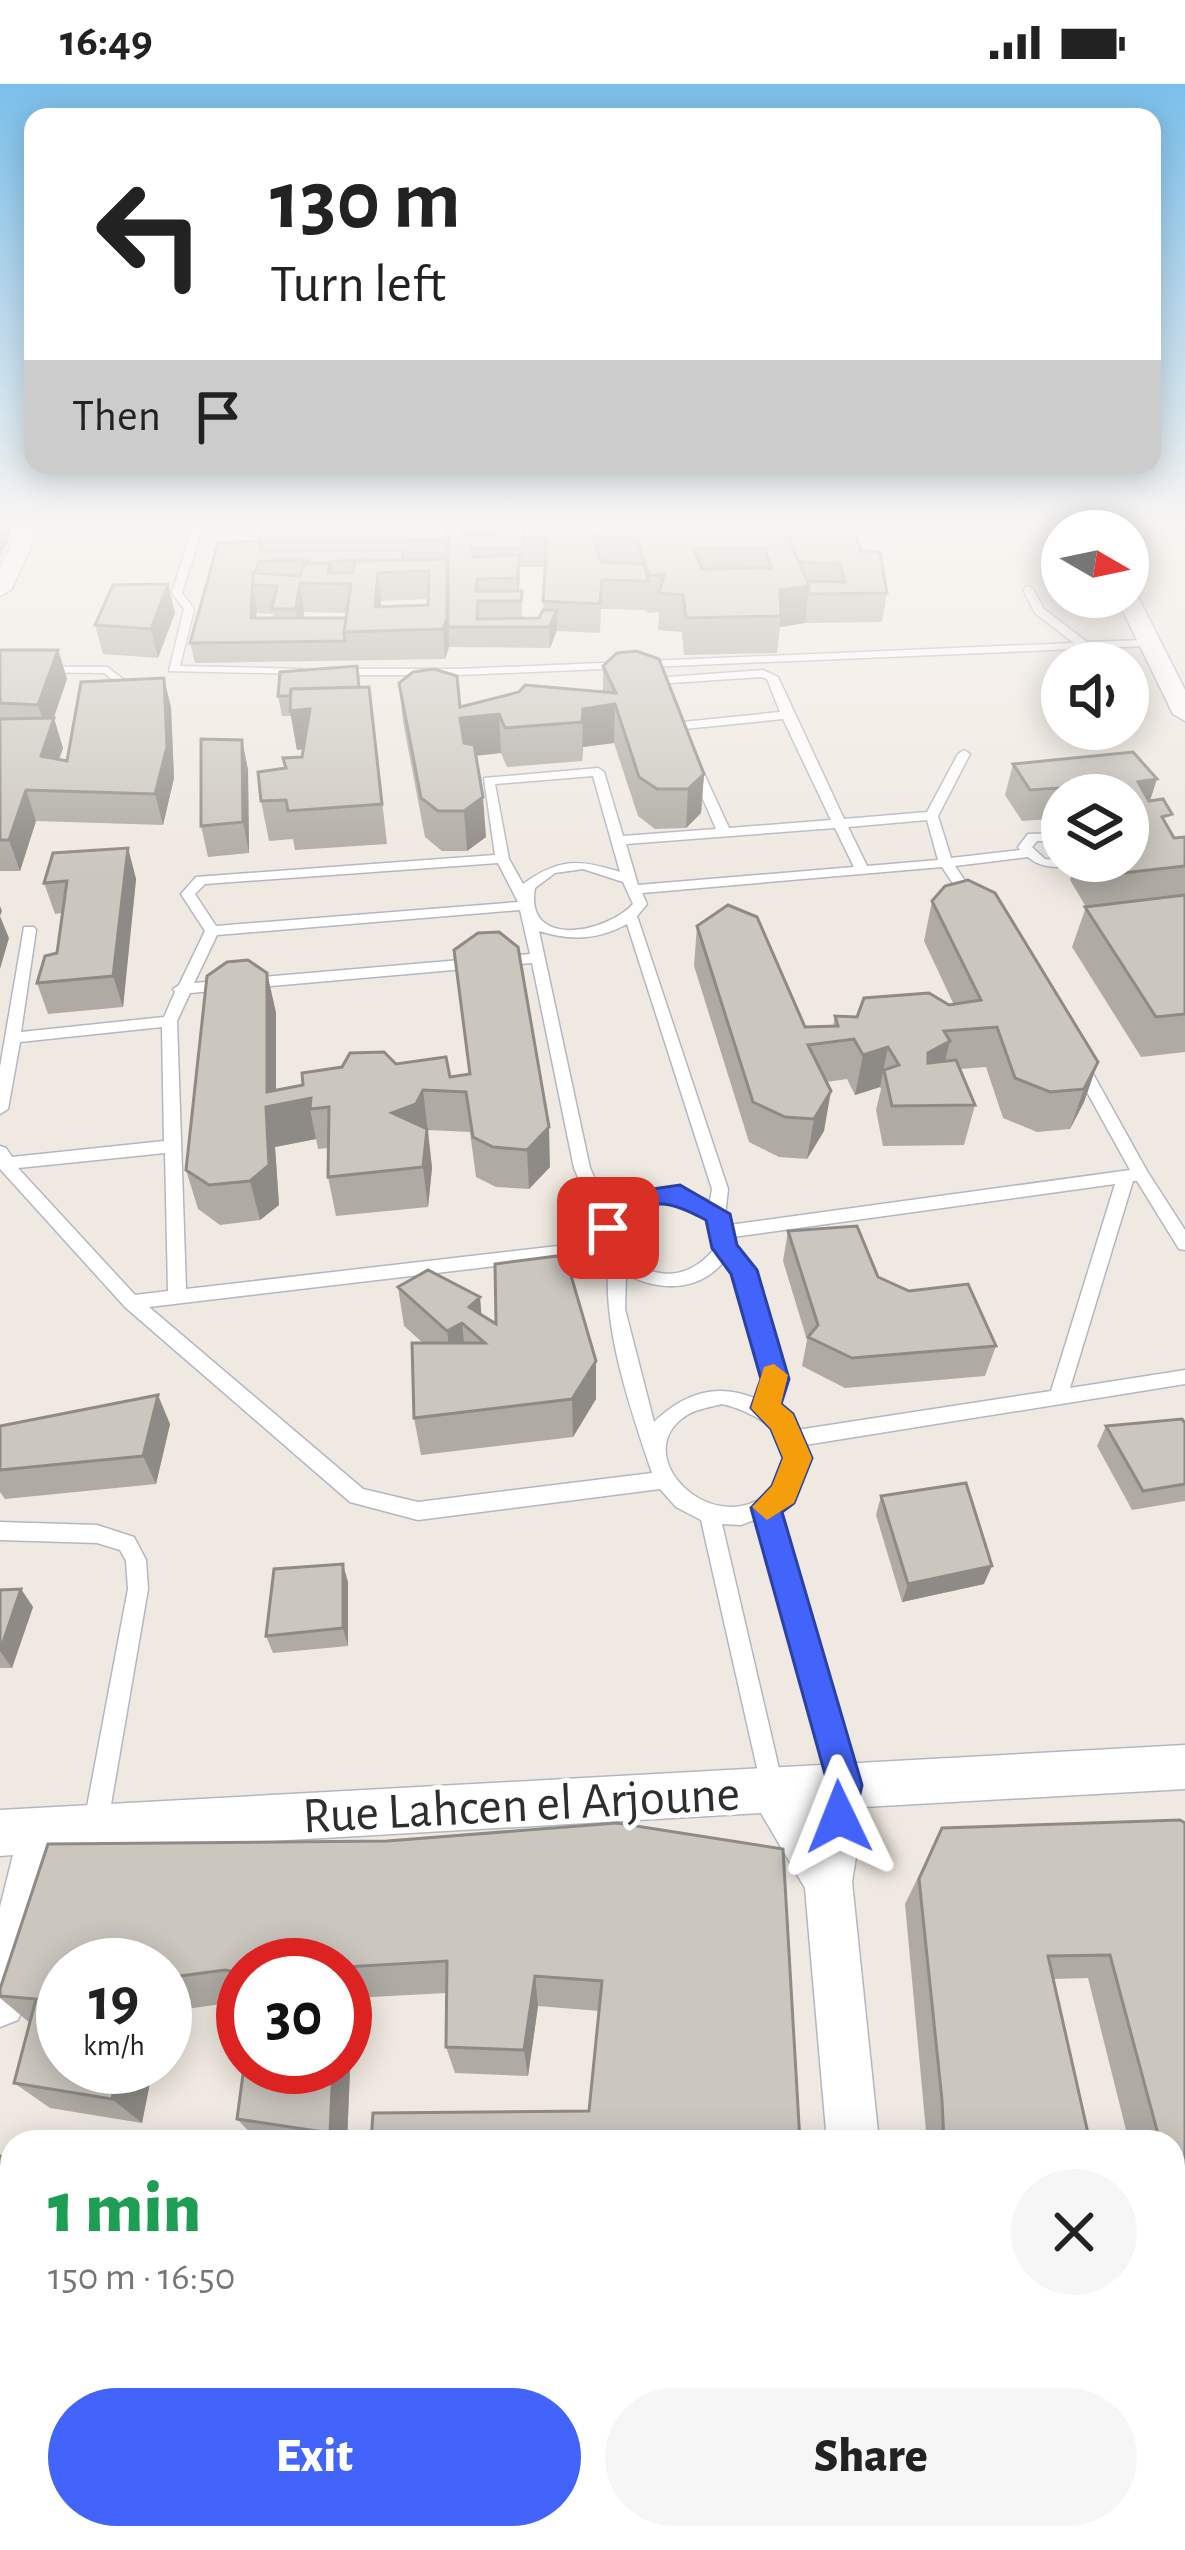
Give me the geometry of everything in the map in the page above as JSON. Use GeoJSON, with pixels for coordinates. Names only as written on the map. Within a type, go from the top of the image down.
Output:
{"type":"FeatureCollection","features":[{"type":"Feature","properties":{"kind":"street"},"geometry":{"type":"LineString","coordinates":[[1149,648],[1185,714]]}},
{"type":"Feature","properties":{"kind":"street","name":"Rue Lahcen el Arjoune"},"geometry":{"type":"LineString","coordinates":[[22,1832],[1185,1767]]}},
{"type":"Feature","properties":{"kind":"street"},"geometry":{"type":"LineString","coordinates":[[845,1785],[828,1882],[852,2130]]}},
{"type":"Feature","properties":{"kind":"street"},"geometry":{"type":"LineString","coordinates":[[773,1790],[828,1882]]}},
{"type":"Feature","properties":{"kind":"street"},"geometry":{"type":"LineString","coordinates":[[0,2002],[22,1832]]}},
{"type":"Feature","properties":{"kind":"lane"},"geometry":{"type":"LineString","coordinates":[[180,640],[172,669],[182,672],[458,671],[1041,647]]}},
{"type":"Feature","properties":{"kind":"lane"},"geometry":{"type":"LineString","coordinates":[[0,669],[107,670],[136,693],[143,706]]}},
{"type":"Feature","properties":{"kind":"lane"},"geometry":{"type":"LineString","coordinates":[[724,832],[660,685],[668,680],[768,674],[862,870]]}},
{"type":"Feature","properties":{"kind":"lane"},"geometry":{"type":"LineString","coordinates":[[677,725],[787,715]]}},
{"type":"Feature","properties":{"kind":"lane"},"geometry":{"type":"LineString","coordinates":[[964,754],[932,816],[946,863],[983,919]]}},
{"type":"Feature","properties":{"kind":"lane"},"geometry":{"type":"LineString","coordinates":[[212,931],[525,906],[569,935],[605,932],[632,919],[640,904],[616,841],[598,772],[494,778],[486,784],[502,860],[525,906],[583,1168],[611,1245],[634,1274],[678,1281],[716,1264],[723,1231],[720,1189],[632,919]]}},
{"type":"Feature","properties":{"kind":"lane"},"geometry":{"type":"LineString","coordinates":[[616,841],[932,816]]}},
{"type":"Feature","properties":{"kind":"lane"},"geometry":{"type":"LineString","coordinates":[[1027,853],[1033,837],[1041,837]]}},
{"type":"Feature","properties":{"kind":"lane"},"geometry":{"type":"LineString","coordinates":[[525,906],[538,877],[567,866],[602,867],[633,884],[862,870],[1027,853],[1041,860]]}},
{"type":"Feature","properties":{"kind":"lane"},"geometry":{"type":"LineString","coordinates":[[212,931],[188,894],[201,880],[502,860]]}},
{"type":"Feature","properties":{"kind":"lane"},"geometry":{"type":"LineString","coordinates":[[0,1109],[29,930]]}},
{"type":"Feature","properties":{"kind":"lane"},"geometry":{"type":"LineString","coordinates":[[177,1296],[169,1021],[180,988],[212,931]]}},
{"type":"Feature","properties":{"kind":"lane"},"geometry":{"type":"LineString","coordinates":[[180,988],[535,958]]}},
{"type":"Feature","properties":{"kind":"lane"},"geometry":{"type":"LineString","coordinates":[[13,1038],[169,1021]]}},
{"type":"Feature","properties":{"kind":"lane"},"geometry":{"type":"LineString","coordinates":[[1070,1049],[1134,1175],[1185,1244]]}},
{"type":"Feature","properties":{"kind":"lane"},"geometry":{"type":"LineString","coordinates":[[2,1158],[172,1146]]}},
{"type":"Feature","properties":{"kind":"lane"},"geometry":{"type":"LineString","coordinates":[[2,1158],[131,1302],[337,1483],[383,1505],[418,1511],[658,1470]]}},
{"type":"Feature","properties":{"kind":"lane"},"geometry":{"type":"LineString","coordinates":[[723,1231],[1134,1175]]}},
{"type":"Feature","properties":{"kind":"lane"},"geometry":{"type":"LineString","coordinates":[[1058,1397],[1134,1175]]}},
{"type":"Feature","properties":{"kind":"lane"},"geometry":{"type":"LineString","coordinates":[[658,1470],[656,1440],[680,1408],[722,1396],[766,1408],[794,1439],[794,1477],[766,1508],[749,1514],[710,1514],[690,1507],[658,1470],[616,1309],[611,1245],[617,1211],[656,1193],[680,1194],[723,1231],[744,1270],[775,1379],[766,1408]]}},
{"type":"Feature","properties":{"kind":"lane"},"geometry":{"type":"LineString","coordinates":[[131,1302],[611,1245]]}},
{"type":"Feature","properties":{"kind":"lane"},"geometry":{"type":"LineString","coordinates":[[794,1439],[1185,1377]]}},
{"type":"Feature","properties":{"kind":"lane"},"geometry":{"type":"LineString","coordinates":[[766,1508],[845,1785]]}},
{"type":"Feature","properties":{"kind":"lane"},"geometry":{"type":"LineString","coordinates":[[710,1514],[773,1790]]}},
{"type":"Feature","properties":{"kind":"lane"},"geometry":{"type":"LineString","coordinates":[[0,1531],[97,1534],[128,1543],[136,1560],[138,1589],[95,1828]]}},
{"type":"Feature","properties":{"kind":"building"},"geometry":{"type":"Polygon","coordinates":[[[191,640],[345,641],[190,643],[191,640]]]}},
{"type":"Feature","properties":{"kind":"building"},"geometry":{"type":"Polygon","coordinates":[[[0,650],[58,650],[38,705],[0,703],[0,650]]]}},
{"type":"Feature","properties":{"kind":"building"},"geometry":{"type":"Polygon","coordinates":[[[636,651],[659,659],[704,774],[688,789],[657,789],[639,777],[615,704],[583,709],[582,722],[505,728],[499,714],[460,718],[464,743],[474,745],[483,797],[464,811],[438,811],[421,798],[399,683],[413,672],[434,669],[457,676],[460,707],[519,692],[525,685],[616,693],[603,666],[617,653],[636,651]]]}},
{"type":"Feature","properties":{"kind":"building"},"geometry":{"type":"Polygon","coordinates":[[[357,666],[359,687],[291,689],[290,696],[278,696],[280,672],[357,666]]]}},
{"type":"Feature","properties":{"kind":"building"},"geometry":{"type":"Polygon","coordinates":[[[164,678],[167,747],[155,794],[26,790],[9,840],[0,840],[0,719],[54,718],[41,756],[67,761],[81,682],[164,678]]]}},
{"type":"Feature","properties":{"kind":"building"},"geometry":{"type":"Polygon","coordinates":[[[369,687],[382,804],[288,811],[286,800],[261,801],[258,772],[286,768],[283,758],[302,757],[310,709],[290,711],[291,689],[369,687]]]}},
{"type":"Feature","properties":{"kind":"building"},"geometry":{"type":"Polygon","coordinates":[[[201,739],[242,740],[243,822],[201,826],[201,739]]]}},
{"type":"Feature","properties":{"kind":"building"},"geometry":{"type":"Polygon","coordinates":[[[1133,752],[1157,779],[1149,780],[1149,774],[1041,774],[1041,789],[1030,790],[1013,764],[1133,752]]]}},
{"type":"Feature","properties":{"kind":"building"},"geometry":{"type":"Polygon","coordinates":[[[1163,799],[1172,814],[1162,817],[1174,838],[1185,837],[1185,866],[1149,870],[1149,801],[1163,799]]]}},
{"type":"Feature","properties":{"kind":"building"},"geometry":{"type":"Polygon","coordinates":[[[128,848],[113,976],[37,983],[45,956],[57,953],[67,881],[44,883],[53,853],[128,848]]]}},
{"type":"Feature","properties":{"kind":"building"},"geometry":{"type":"Polygon","coordinates":[[[968,880],[995,893],[1098,1062],[1084,1089],[1050,1092],[1015,1078],[997,1027],[944,1031],[950,1041],[928,1053],[928,1063],[956,1060],[975,1105],[892,1106],[884,1070],[899,1065],[888,1047],[863,1055],[854,1039],[808,1045],[831,1091],[814,1119],[785,1117],[753,1102],[697,926],[728,905],[757,917],[805,1027],[838,1026],[835,1016],[857,1017],[864,998],[929,993],[949,1005],[981,1000],[932,901],[945,886],[968,880]]]}},
{"type":"Feature","properties":{"kind":"building"},"geometry":{"type":"Polygon","coordinates":[[[1185,895],[1185,1014],[1156,1017],[1085,907],[1185,895]]]}},
{"type":"Feature","properties":{"kind":"building"},"geometry":{"type":"Polygon","coordinates":[[[499,932],[518,947],[549,1127],[527,1150],[493,1147],[473,1137],[466,1092],[423,1090],[416,1104],[392,1113],[427,1129],[423,1167],[328,1177],[329,1107],[310,1109],[311,1098],[266,1107],[269,1165],[250,1181],[209,1185],[186,1170],[207,976],[227,962],[248,960],[267,973],[267,1092],[303,1085],[302,1073],[342,1067],[350,1053],[384,1052],[396,1064],[446,1057],[450,1077],[470,1074],[454,950],[478,933],[499,932]]]}},
{"type":"Feature","properties":{"kind":"building"},"geometry":{"type":"Polygon","coordinates":[[[857,1226],[878,1277],[909,1291],[968,1284],[996,1346],[852,1358],[808,1337],[818,1325],[788,1231],[857,1226]]]}},
{"type":"Feature","properties":{"kind":"building"},"geometry":{"type":"Polygon","coordinates":[[[565,1255],[596,1361],[572,1399],[414,1418],[412,1343],[485,1343],[462,1323],[447,1331],[398,1287],[428,1270],[480,1297],[469,1307],[496,1324],[495,1264],[565,1255]]]}},
{"type":"Feature","properties":{"kind":"building"},"geometry":{"type":"Polygon","coordinates":[[[158,1395],[143,1456],[0,1470],[0,1426],[158,1395]]]}},
{"type":"Feature","properties":{"kind":"building"},"geometry":{"type":"Polygon","coordinates":[[[1182,1419],[1185,1484],[1143,1491],[1106,1426],[1182,1419]]]}},
{"type":"Feature","properties":{"kind":"building"},"geometry":{"type":"Polygon","coordinates":[[[966,1483],[992,1566],[908,1584],[881,1496],[966,1483]]]}},
{"type":"Feature","properties":{"kind":"building"},"geometry":{"type":"Polygon","coordinates":[[[343,1564],[343,1628],[266,1636],[274,1569],[343,1564]]]}},
{"type":"Feature","properties":{"kind":"building"},"geometry":{"type":"Polygon","coordinates":[[[21,1589],[0,1651],[0,1590],[21,1589]]]}},
{"type":"Feature","properties":{"kind":"building"},"geometry":{"type":"Polygon","coordinates":[[[617,1823],[783,1849],[799,2130],[372,2130],[373,2113],[589,2111],[602,1981],[535,1976],[524,2050],[446,2047],[447,1961],[372,1965],[372,1938],[216,1938],[216,1971],[192,1974],[192,1938],[36,1938],[36,1999],[0,1996],[48,1844],[387,1841],[617,1823]]]}},
{"type":"Feature","properties":{"kind":"building"},"geometry":{"type":"Polygon","coordinates":[[[1185,1823],[1185,2130],[1157,2130],[1110,1955],[1048,1956],[1087,2130],[943,2130],[919,1879],[942,1828],[1185,1823]]]}},
{"type":"Feature","properties":{"kind":"building"},"geometry":{"type":"Polygon","coordinates":[[[36,1999],[36,2087],[14,2083],[36,1999]]]}},
{"type":"Feature","properties":{"kind":"building"},"geometry":{"type":"Polygon","coordinates":[[[240,2094],[332,2094],[330,2130],[237,2119],[240,2094]]]}},
{"type":"Feature","properties":{"kind":"slow traffic"},"geometry":{"type":"LineString","coordinates":[[767,1507],[784,1494],[794,1477],[797,1458],[794,1439],[766,1408],[774,1375]]}},
{"type":"Feature","properties":{"kind":"route"},"geometry":{"type":"LineString","coordinates":[[608,1228],[617,1211],[634,1199],[680,1194],[717,1214],[725,1232],[725,1248],[744,1270],[775,1379],[766,1408],[794,1439],[794,1477],[784,1494],[766,1508],[845,1785],[839,1817]]}}]}
